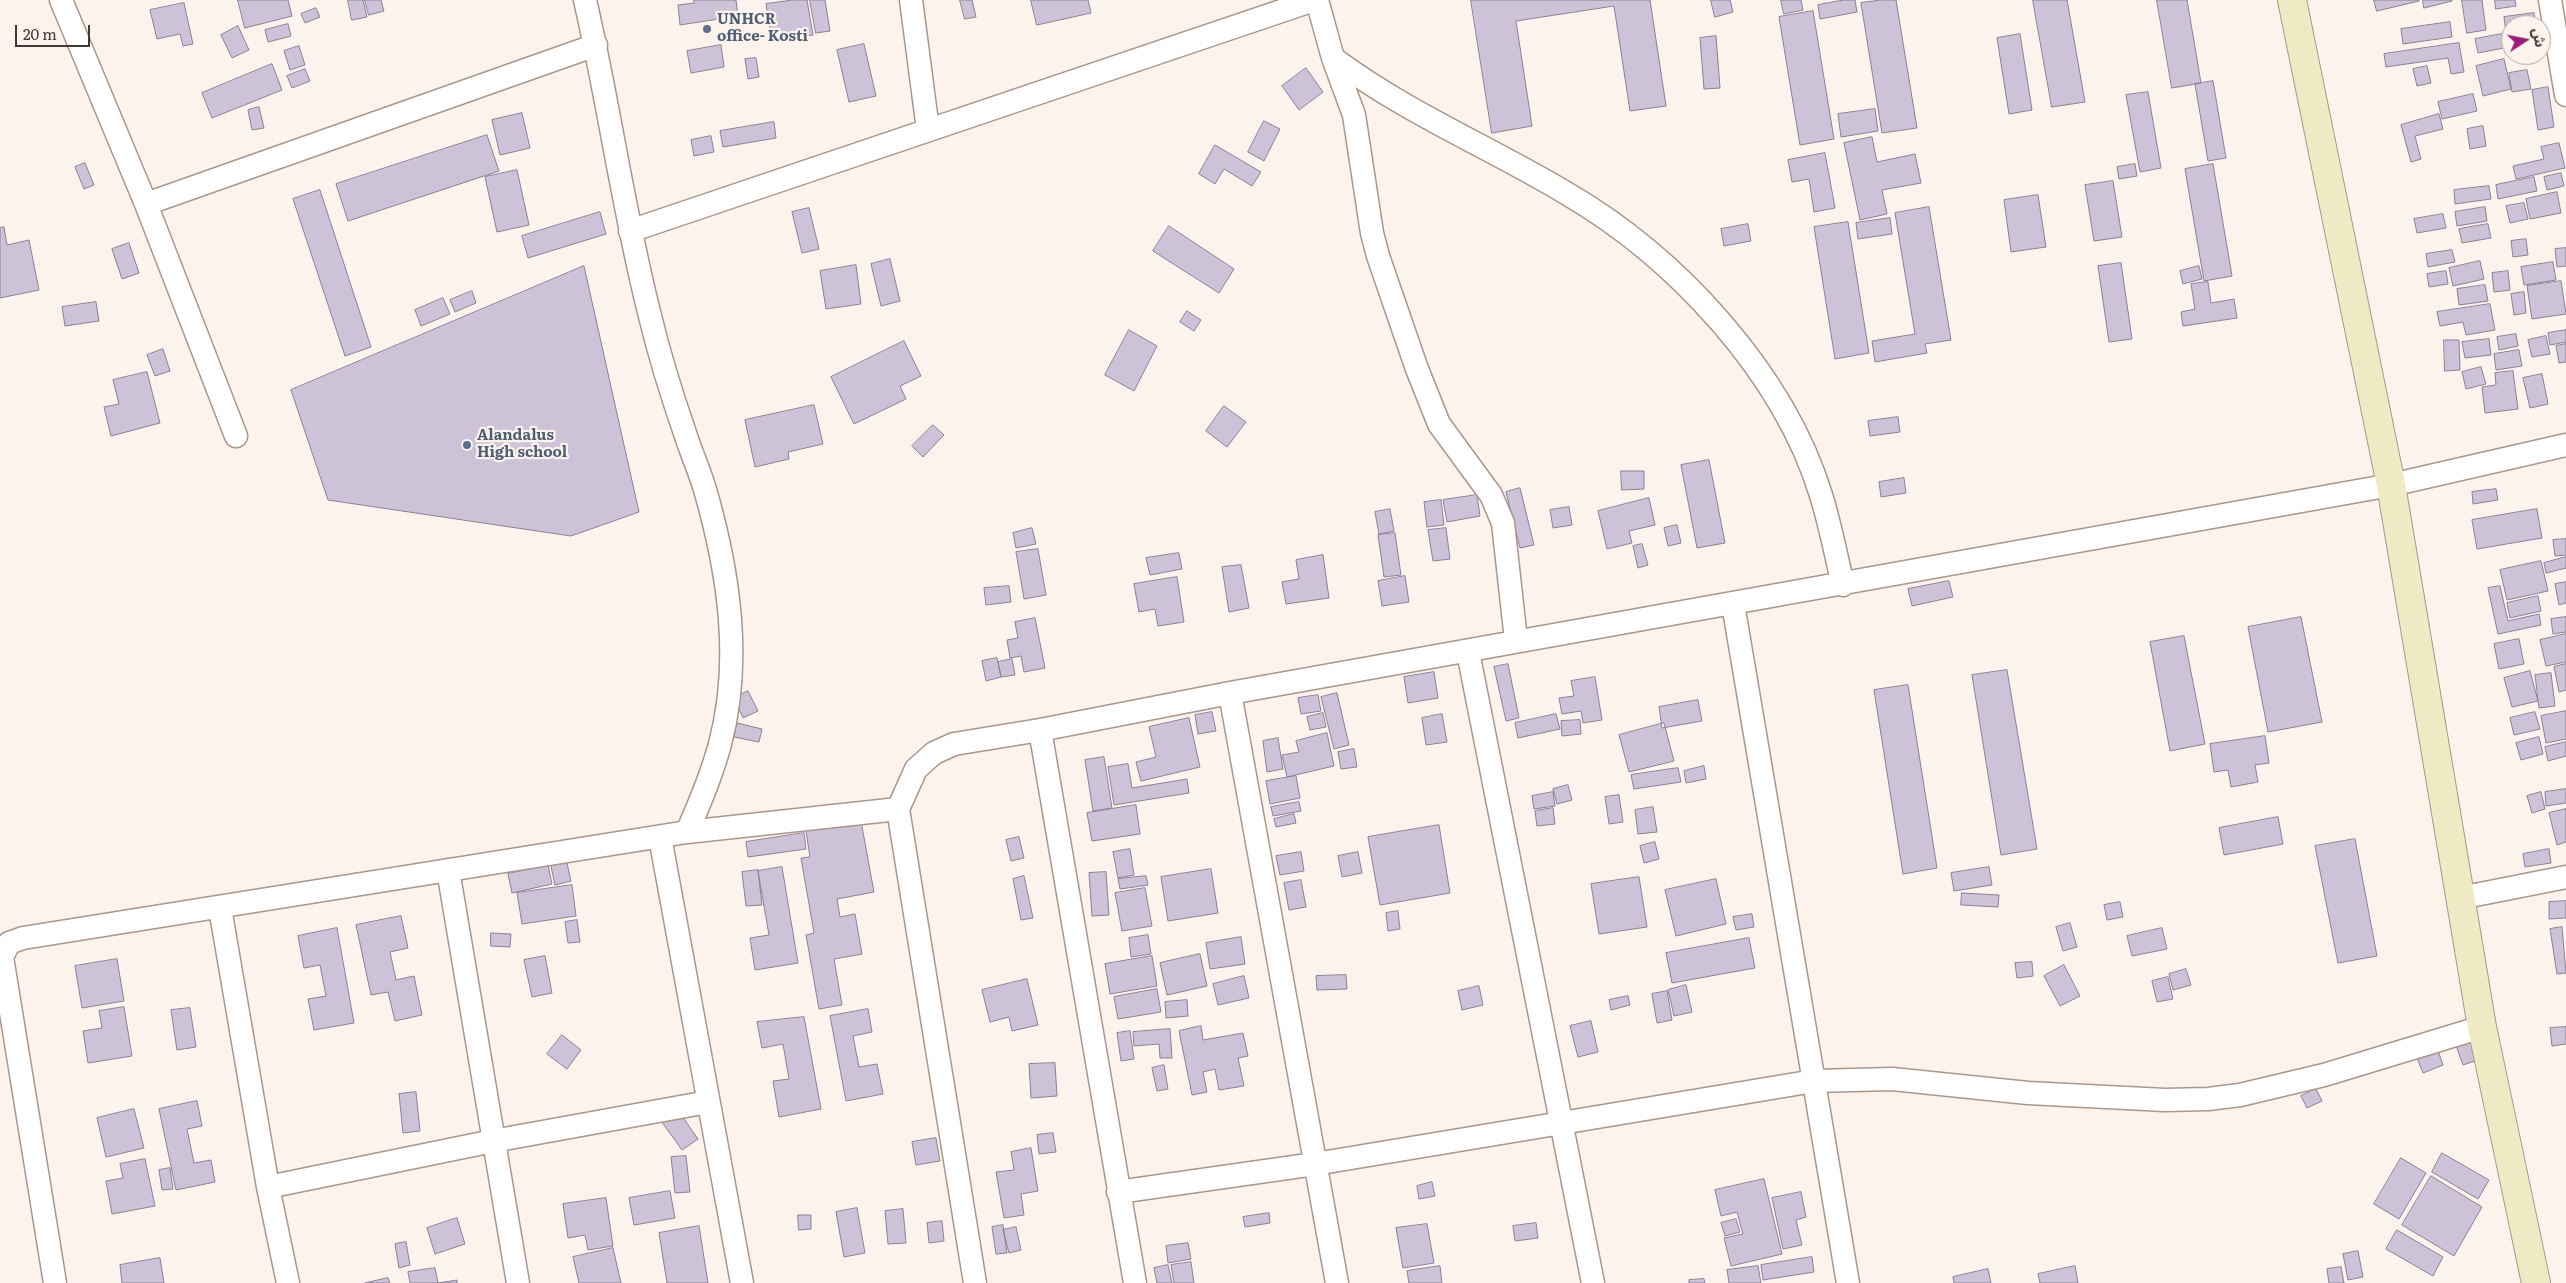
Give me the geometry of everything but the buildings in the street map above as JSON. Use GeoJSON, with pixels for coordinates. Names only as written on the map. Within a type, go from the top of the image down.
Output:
{"type":"FeatureCollection","features":[{"type":"Feature","properties":{"kind":"main road"},"geometry":{"type":"LineString","coordinates":[[2292,0],[2391,485],[2482,1027],[2536,1283]]}},
{"type":"Feature","properties":{"kind":"street"},"geometry":{"type":"LineString","coordinates":[[60,0],[146,204],[236,436]]}},
{"type":"Feature","properties":{"kind":"street"},"geometry":{"type":"LineString","coordinates":[[585,0],[596,45],[630,231],[667,377],[706,491],[724,569],[729,605],[732,672],[721,743],[709,781],[687,832]]}},
{"type":"Feature","properties":{"kind":"street"},"geometry":{"type":"LineString","coordinates":[[911,0],[928,130]]}},
{"type":"Feature","properties":{"kind":"street"},"geometry":{"type":"LineString","coordinates":[[630,231],[1315,0],[1333,58],[1354,115],[1372,233],[1416,369],[1439,424],[1491,495],[1503,523],[1516,640]]}},
{"type":"Feature","properties":{"kind":"street"},"geometry":{"type":"LineString","coordinates":[[2550,0],[2566,95]]}},
{"type":"Feature","properties":{"kind":"street"},"geometry":{"type":"LineString","coordinates":[[146,204],[596,45]]}},
{"type":"Feature","properties":{"kind":"street"},"geometry":{"type":"LineString","coordinates":[[1333,58],[1389,96],[1568,194],[1625,232],[1675,272],[1712,311],[1757,369],[1794,429],[1821,494],[1843,585]]}},
{"type":"Feature","properties":{"kind":"street"},"geometry":{"type":"LineString","coordinates":[[975,1283],[898,808],[916,769],[934,753],[954,744],[1040,730],[1230,693],[1468,652],[1516,640],[1843,585],[2391,485],[2566,445]]}},
{"type":"Feature","properties":{"kind":"street"},"geometry":{"type":"LineString","coordinates":[[1733,604],[1848,1283]]}},
{"type":"Feature","properties":{"kind":"street"},"geometry":{"type":"LineString","coordinates":[[1468,652],[1563,1122],[1593,1283]]}},
{"type":"Feature","properties":{"kind":"street"},"geometry":{"type":"LineString","coordinates":[[1230,693],[1337,1283]]}},
{"type":"Feature","properties":{"kind":"street"},"geometry":{"type":"LineString","coordinates":[[1040,730],[1118,1192],[1131,1283]]}},
{"type":"Feature","properties":{"kind":"street"},"geometry":{"type":"LineString","coordinates":[[55,1283],[2,957],[9,943],[23,938],[687,832],[898,808]]}},
{"type":"Feature","properties":{"kind":"street"},"geometry":{"type":"LineString","coordinates":[[660,837],[742,1283]]}},
{"type":"Feature","properties":{"kind":"street"},"geometry":{"type":"LineString","coordinates":[[448,870],[518,1283]]}},
{"type":"Feature","properties":{"kind":"street"},"geometry":{"type":"LineString","coordinates":[[2460,898],[2566,877]]}},
{"type":"Feature","properties":{"kind":"street"},"geometry":{"type":"LineString","coordinates":[[220,908],[268,1186],[288,1283]]}},
{"type":"Feature","properties":{"kind":"street"},"geometry":{"type":"LineString","coordinates":[[1118,1192],[1315,1164],[1814,1081],[1892,1079],[2028,1093],[2165,1100],[2208,1100],[2240,1095],[2324,1075],[2482,1027]]}},
{"type":"Feature","properties":{"kind":"street"},"geometry":{"type":"LineString","coordinates":[[268,1186],[493,1141],[708,1102]]}},
{"type":"Feature","properties":{"kind":"place","name":"UNHCR office- Kosti"},"geometry":{"type":"Point","coordinates":[707,29]}},
{"type":"Feature","properties":{"kind":"place","name":"Alandalus High school"},"geometry":{"type":"Point","coordinates":[467,445]}}]}
